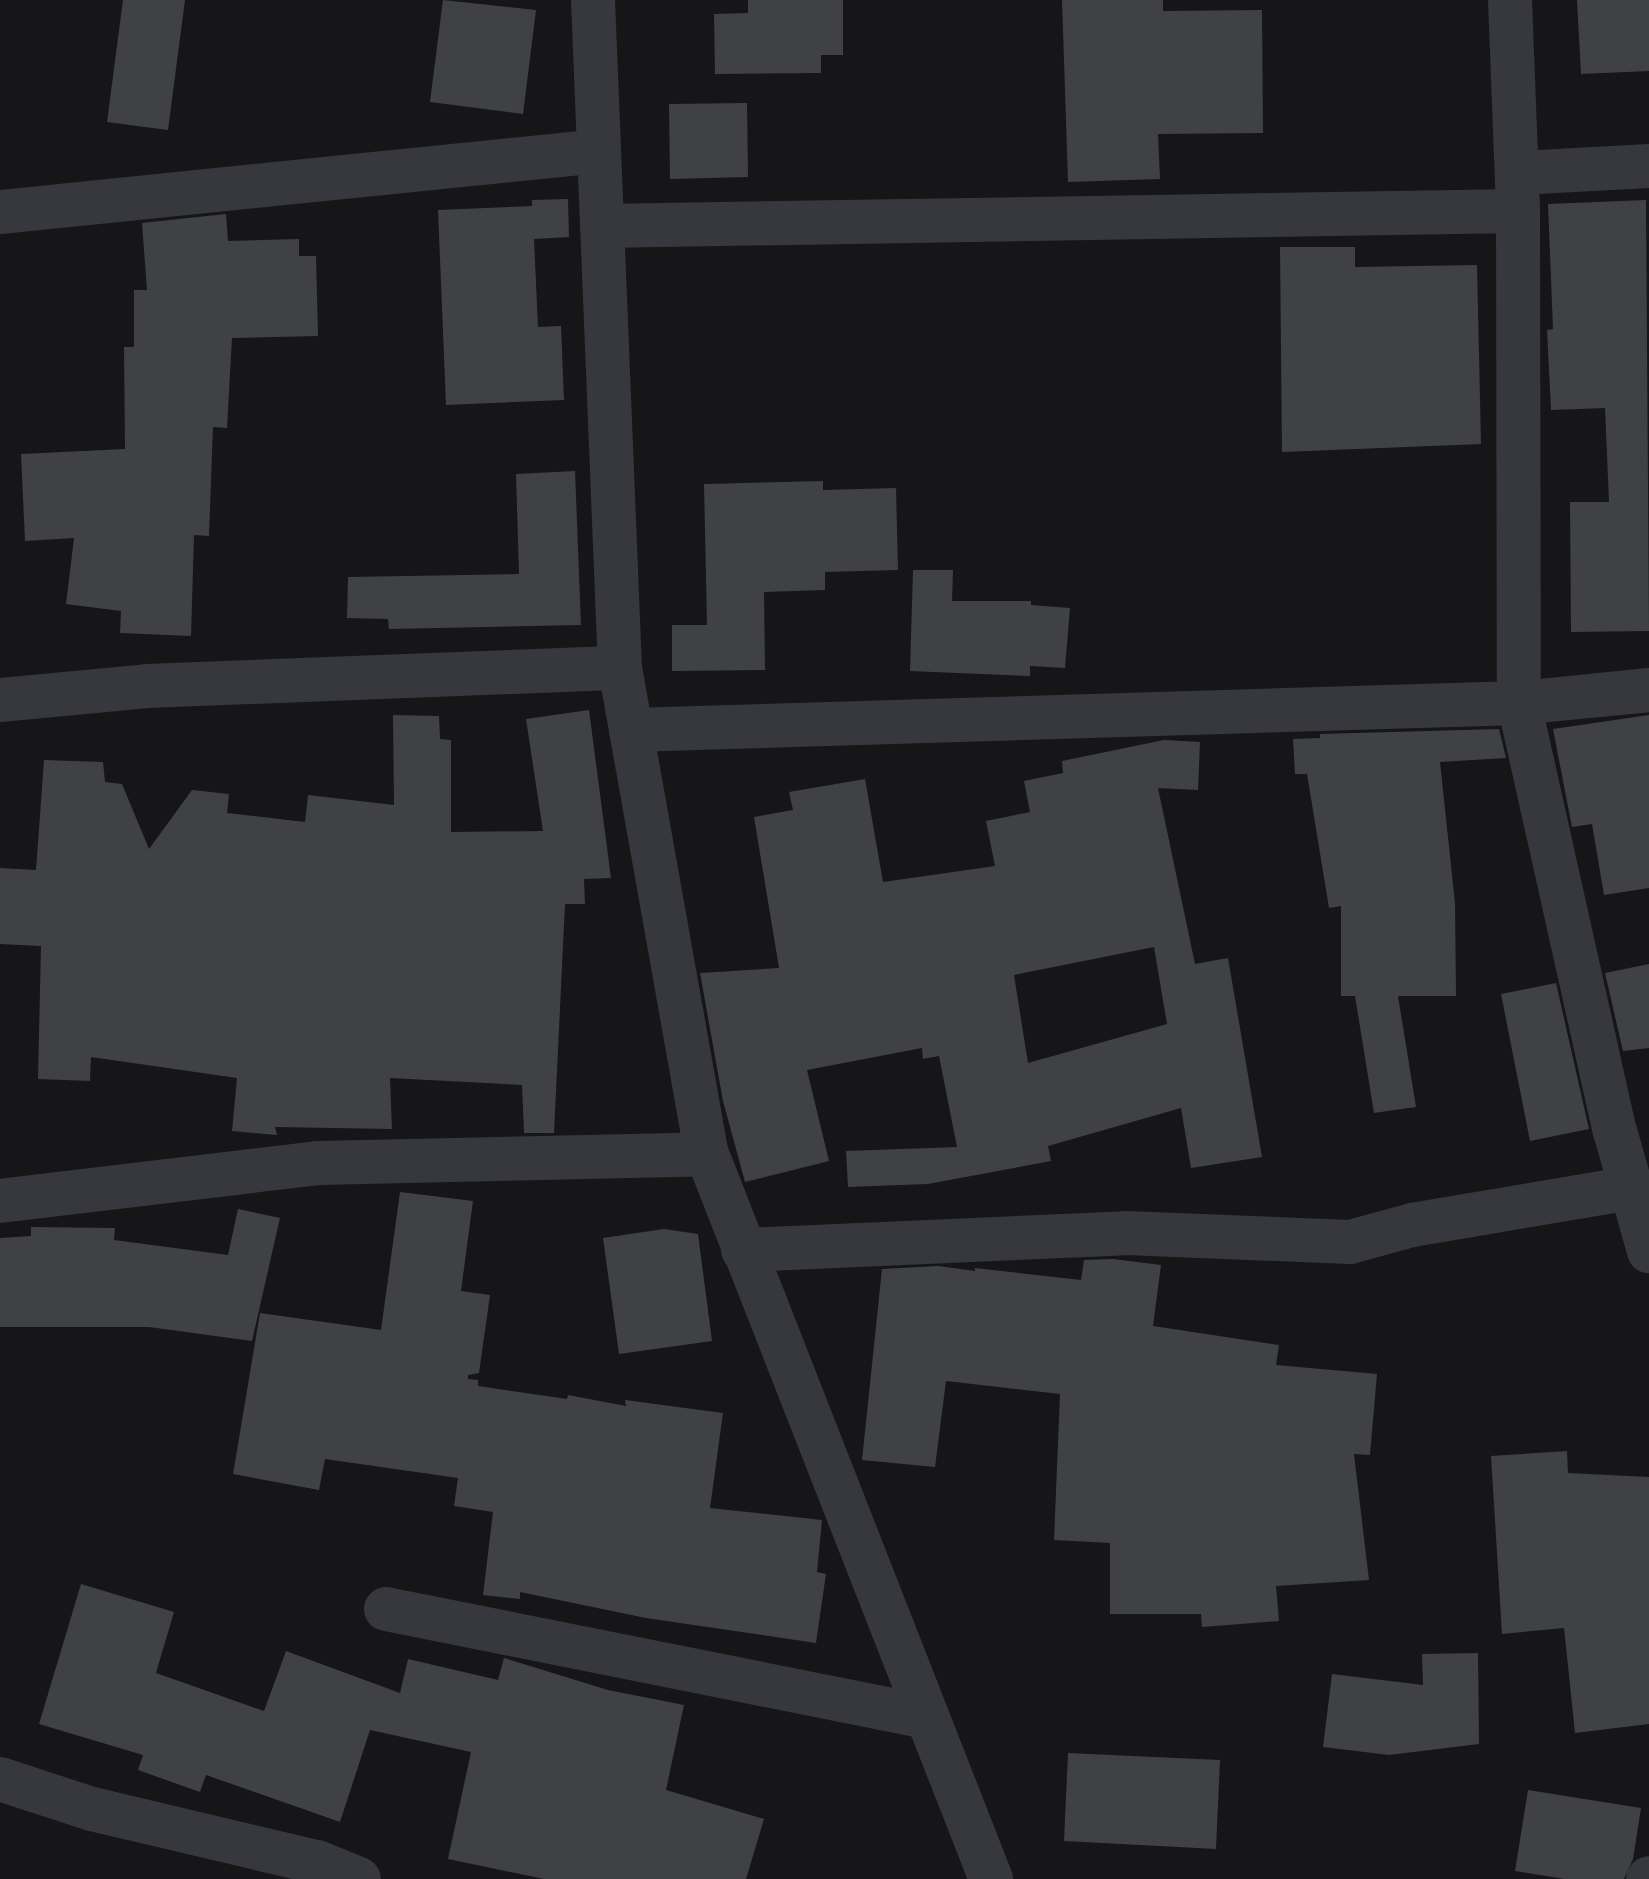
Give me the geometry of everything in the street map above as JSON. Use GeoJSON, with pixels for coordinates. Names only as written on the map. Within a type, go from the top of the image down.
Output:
{"type":"FeatureCollection","features":[{"type":"Feature","properties":{"kind":"street"},"geometry":{"type":"LineString","coordinates":[[593,0],[620,668],[707,1154],[991,1879]]}},
{"type":"Feature","properties":{"kind":"street"},"geometry":{"type":"LineString","coordinates":[[1510,0],[1518,192],[1519,703],[1631,1188],[1649,1251]]}},
{"type":"Feature","properties":{"kind":"street"},"geometry":{"type":"LineString","coordinates":[[0,212],[599,151]]}},
{"type":"Feature","properties":{"kind":"street"},"geometry":{"type":"LineString","coordinates":[[602,226],[1518,192],[1649,166]]}},
{"type":"Feature","properties":{"kind":"street"},"geometry":{"type":"LineString","coordinates":[[0,700],[147,686],[620,668]]}},
{"type":"Feature","properties":{"kind":"street"},"geometry":{"type":"LineString","coordinates":[[631,730],[1519,703],[1649,690]]}},
{"type":"Feature","properties":{"kind":"street"},"geometry":{"type":"LineString","coordinates":[[0,1201],[318,1163],[707,1154]]}},
{"type":"Feature","properties":{"kind":"street"},"geometry":{"type":"LineString","coordinates":[[743,1250],[1126,1233],[1350,1242],[1412,1225],[1631,1188]]}},
{"type":"Feature","properties":{"kind":"street"},"geometry":{"type":"LineString","coordinates":[[386,1609],[927,1717]]}},
{"type":"Feature","properties":{"kind":"street"},"geometry":{"type":"LineString","coordinates":[[0,1779],[92,1809],[317,1862],[359,1879]]}},
{"type":"Feature","properties":{"kind":"building"},"geometry":{"type":"Polygon","coordinates":[[[123,0],[185,0],[168,130],[107,122],[123,0]]]}},
{"type":"Feature","properties":{"kind":"building"},"geometry":{"type":"Polygon","coordinates":[[[443,0],[536,10],[523,114],[430,102],[443,0]]]}},
{"type":"Feature","properties":{"kind":"building"},"geometry":{"type":"Polygon","coordinates":[[[748,0],[843,0],[843,55],[821,55],[821,73],[715,74],[714,14],[748,13],[748,0]]]}},
{"type":"Feature","properties":{"kind":"building"},"geometry":{"type":"Polygon","coordinates":[[[1062,0],[1163,0],[1163,11],[1262,10],[1263,133],[1158,134],[1160,179],[1068,182],[1062,0]]]}},
{"type":"Feature","properties":{"kind":"building"},"geometry":{"type":"Polygon","coordinates":[[[1577,0],[1649,0],[1649,71],[1581,74],[1577,0]]]}},
{"type":"Feature","properties":{"kind":"building"},"geometry":{"type":"Polygon","coordinates":[[[747,103],[748,177],[670,179],[669,104],[747,103]]]}},
{"type":"Feature","properties":{"kind":"building"},"geometry":{"type":"Polygon","coordinates":[[[568,199],[569,237],[534,239],[538,327],[561,326],[564,400],[446,405],[438,210],[532,206],[532,200],[568,199]]]}},
{"type":"Feature","properties":{"kind":"building"},"geometry":{"type":"Polygon","coordinates":[[[1646,200],[1649,631],[1571,632],[1570,502],[1609,502],[1605,408],[1551,410],[1547,330],[1553,329],[1548,204],[1646,200]]]}},
{"type":"Feature","properties":{"kind":"building"},"geometry":{"type":"Polygon","coordinates":[[[226,214],[228,241],[299,239],[299,256],[316,256],[318,336],[232,338],[227,428],[213,427],[209,536],[194,535],[191,636],[120,633],[121,611],[66,604],[74,538],[25,541],[21,454],[125,449],[124,347],[134,347],[134,290],[147,290],[142,223],[226,214]]]}},
{"type":"Feature","properties":{"kind":"building"},"geometry":{"type":"Polygon","coordinates":[[[1280,247],[1355,247],[1355,267],[1477,265],[1481,444],[1282,452],[1280,247]]]}},
{"type":"Feature","properties":{"kind":"building"},"geometry":{"type":"Polygon","coordinates":[[[575,471],[581,625],[389,629],[388,619],[347,618],[348,577],[519,574],[516,474],[575,471]]]}},
{"type":"Feature","properties":{"kind":"building"},"geometry":{"type":"Polygon","coordinates":[[[823,481],[823,490],[896,488],[898,570],[825,572],[825,590],[764,592],[765,670],[672,671],[672,625],[707,625],[704,484],[823,481]]]}},
{"type":"Feature","properties":{"kind":"building"},"geometry":{"type":"Polygon","coordinates":[[[913,570],[953,570],[952,601],[1031,601],[1031,605],[1070,608],[1065,668],[1030,666],[1030,676],[910,671],[913,570]]]}},
{"type":"Feature","properties":{"kind":"building"},"geometry":{"type":"Polygon","coordinates":[[[589,710],[611,878],[584,879],[585,904],[565,904],[554,1133],[524,1133],[522,1085],[390,1078],[392,1129],[275,1127],[277,1135],[232,1131],[237,1078],[91,1057],[90,1081],[38,1079],[41,946],[0,944],[0,868],[36,870],[44,760],[103,762],[105,782],[122,784],[149,849],[192,790],[229,794],[227,813],[305,822],[308,795],[394,805],[393,715],[439,716],[440,739],[451,740],[451,832],[543,831],[526,719],[589,710]]]}},
{"type":"Feature","properties":{"kind":"building"},"geometry":{"type":"Polygon","coordinates":[[[1649,715],[1649,888],[1604,895],[1592,824],[1572,827],[1553,729],[1649,715]]]}},
{"type":"Feature","properties":{"kind":"building"},"geometry":{"type":"Polygon","coordinates":[[[1499,729],[1506,758],[1440,762],[1455,903],[1456,996],[1398,996],[1416,1107],[1374,1113],[1355,996],[1341,996],[1341,906],[1329,908],[1307,774],[1295,774],[1293,739],[1320,738],[1320,734],[1499,729]]]}},
{"type":"Feature","properties":{"kind":"building"},"geometry":{"type":"Polygon","coordinates":[[[1164,740],[1200,742],[1198,790],[1158,788],[1195,964],[1228,958],[1262,1157],[1191,1168],[1181,1108],[1048,1146],[1051,1161],[928,1184],[848,1187],[846,1151],[957,1147],[939,1056],[923,1059],[922,1048],[807,1070],[829,1161],[745,1182],[723,1101],[700,973],[779,968],[754,817],[793,810],[789,792],[865,779],[883,882],[995,866],[986,821],[1030,812],[1024,781],[1063,773],[1062,761],[1164,740]],[[1154,947],[1014,975],[1028,1063],[1167,1024],[1154,947]]]}},
{"type":"Feature","properties":{"kind":"building"},"geometry":{"type":"Polygon","coordinates":[[[1649,964],[1649,1048],[1623,1051],[1605,973],[1649,964]]]}},
{"type":"Feature","properties":{"kind":"building"},"geometry":{"type":"Polygon","coordinates":[[[1556,983],[1589,1129],[1530,1141],[1501,994],[1556,983]]]}},
{"type":"Feature","properties":{"kind":"building"},"geometry":{"type":"Polygon","coordinates":[[[400,1192],[473,1201],[461,1291],[490,1295],[479,1373],[468,1375],[468,1379],[478,1380],[478,1386],[567,1399],[568,1395],[626,1406],[625,1400],[723,1413],[710,1508],[822,1520],[817,1572],[826,1574],[816,1643],[646,1618],[520,1592],[520,1599],[483,1595],[493,1512],[454,1506],[458,1478],[325,1459],[319,1490],[233,1474],[260,1313],[381,1330],[400,1192]]]}},
{"type":"Feature","properties":{"kind":"building"},"geometry":{"type":"Polygon","coordinates":[[[238,1209],[280,1218],[252,1341],[149,1327],[0,1327],[0,1238],[31,1236],[31,1227],[115,1228],[114,1240],[228,1255],[238,1209]]]}},
{"type":"Feature","properties":{"kind":"building"},"geometry":{"type":"Polygon","coordinates":[[[664,1229],[698,1234],[712,1341],[619,1354],[603,1238],[664,1229]]]}},
{"type":"Feature","properties":{"kind":"building"},"geometry":{"type":"Polygon","coordinates":[[[1113,1259],[1161,1265],[1153,1326],[1279,1345],[1276,1365],[1377,1374],[1370,1455],[1354,1454],[1369,1580],[1276,1586],[1279,1621],[1202,1627],[1201,1614],[1110,1614],[1110,1543],[1054,1540],[1060,1394],[946,1381],[935,1467],[862,1460],[882,1269],[938,1266],[975,1271],[975,1268],[1081,1280],[1084,1260],[1113,1259]]]}},
{"type":"Feature","properties":{"kind":"building"},"geometry":{"type":"Polygon","coordinates":[[[1567,1451],[1568,1473],[1649,1477],[1649,1724],[1575,1733],[1564,1628],[1502,1634],[1491,1456],[1567,1451]]]}},
{"type":"Feature","properties":{"kind":"building"},"geometry":{"type":"Polygon","coordinates":[[[81,1584],[174,1612],[156,1673],[264,1711],[286,1651],[400,1693],[408,1659],[498,1680],[504,1658],[608,1690],[684,1705],[666,1790],[764,1819],[746,1879],[544,1879],[448,1859],[471,1752],[370,1730],[340,1822],[206,1775],[200,1792],[138,1770],[143,1755],[39,1724],[81,1584]]]}},
{"type":"Feature","properties":{"kind":"building"},"geometry":{"type":"Polygon","coordinates":[[[1478,1653],[1479,1744],[1389,1755],[1323,1747],[1332,1674],[1423,1685],[1422,1654],[1478,1653]]]}},
{"type":"Feature","properties":{"kind":"building"},"geometry":{"type":"Polygon","coordinates":[[[1068,1753],[1220,1760],[1216,1849],[1064,1841],[1068,1753]]]}},
{"type":"Feature","properties":{"kind":"building"},"geometry":{"type":"Polygon","coordinates":[[[1528,1790],[1641,1808],[1633,1859],[1624,1879],[1565,1879],[1515,1871],[1528,1790]]]}}]}
